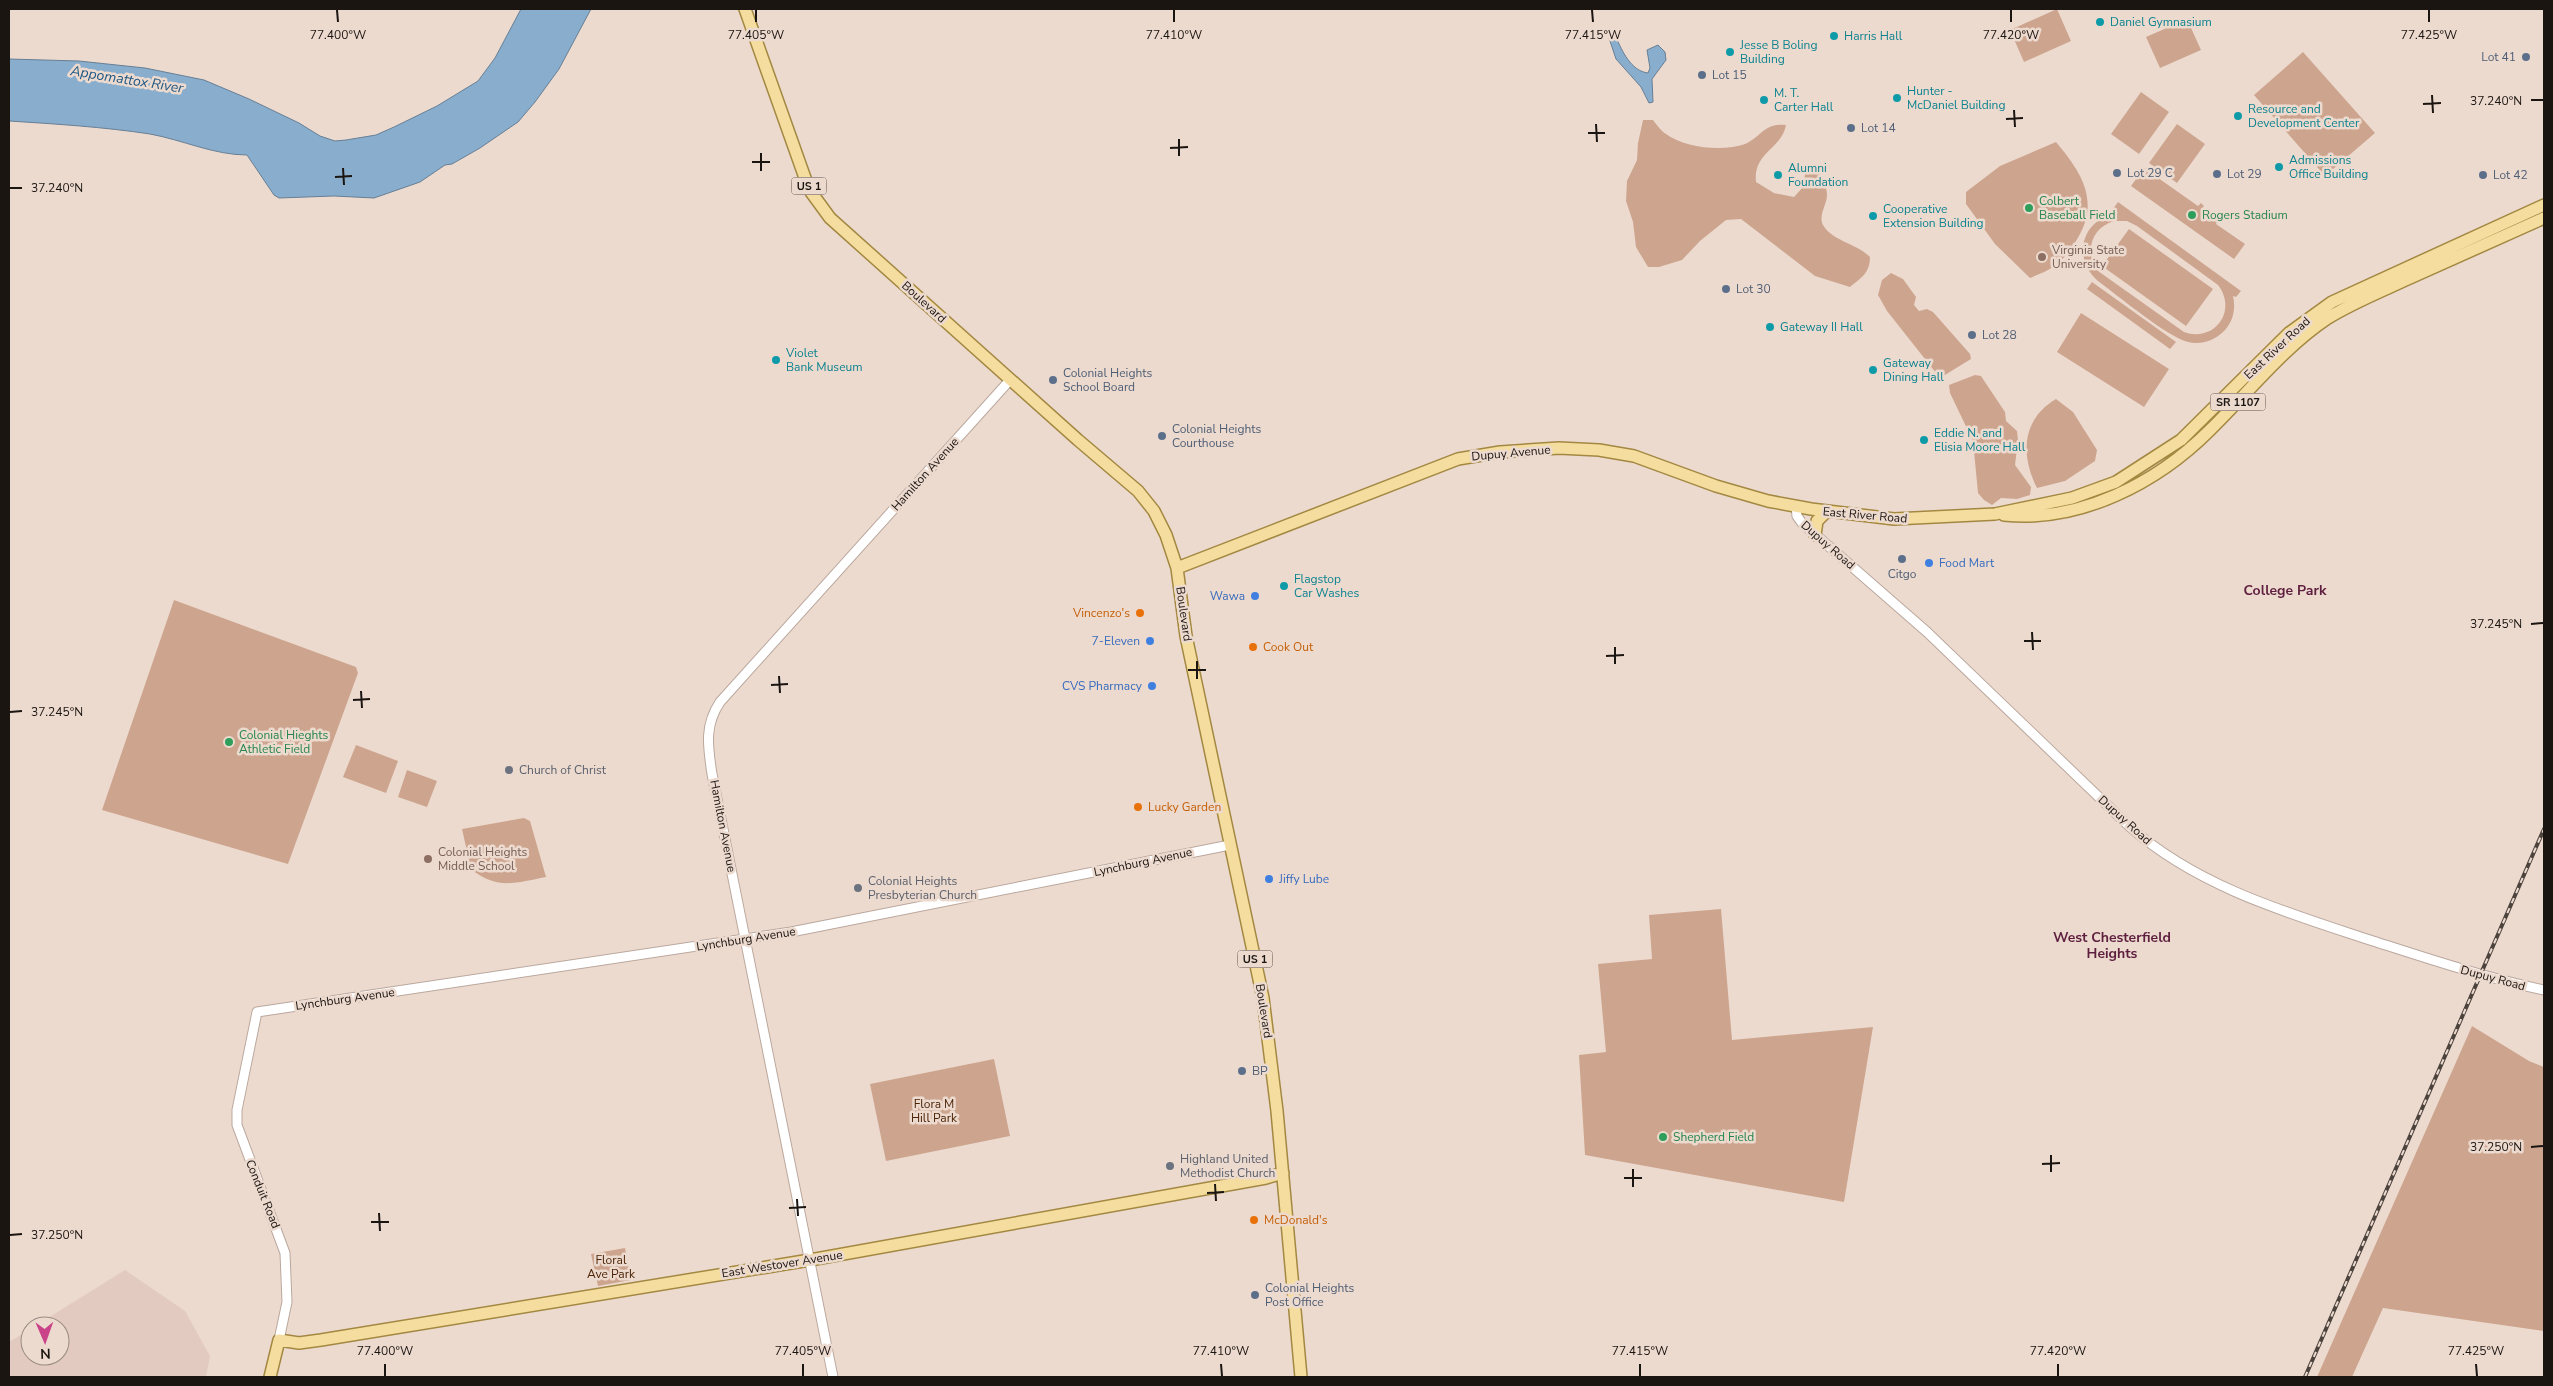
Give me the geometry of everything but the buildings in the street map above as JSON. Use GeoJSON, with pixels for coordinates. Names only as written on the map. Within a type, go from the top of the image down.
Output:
{"type":"FeatureCollection","features":[{"type":"Feature","properties":{"kind":"main road","name":"Boulevard"},"geometry":{"type":"LineString","coordinates":[[745,9],[799,163],[811,192],[821,206],[841,228],[1010,380],[1142,495],[1160,521],[1177,568],[1186,636],[1263,998],[1283,1173],[1300,1377]]}},
{"type":"Feature","properties":{"kind":"main road","name":"East River Road"},"geometry":{"type":"LineString","coordinates":[[1796,506],[1828,512],[1904,519],[1994,514],[2085,494],[2130,474],[2190,433],[2279,343],[2317,311],[2367,284],[2544,205]]}},
{"type":"Feature","properties":{"kind":"main road","name":"East River Road"},"geometry":{"type":"LineString","coordinates":[[1994,514],[2029,518],[2060,513],[2097,503],[2130,488],[2175,461],[2194,446],[2285,354],[2330,318],[2368,297],[2544,218]]}},
{"type":"Feature","properties":{"kind":"main road","name":"Dupuy Avenue"},"geometry":{"type":"LineString","coordinates":[[1177,568],[1451,461],[1490,453],[1566,448],[1611,451],[1646,460],[1745,495],[1796,506]]}},
{"type":"Feature","properties":{"kind":"main road"},"geometry":{"type":"LineString","coordinates":[[1816,535],[1817,521],[1828,512]]}},
{"type":"Feature","properties":{"kind":"main road","name":"East Westover Avenue"},"geometry":{"type":"LineString","coordinates":[[279,1340],[299,1343],[321,1340],[810,1260],[1266,1178],[1283,1173]]}},
{"type":"Feature","properties":{"kind":"main road","name":"Conduit Road"},"geometry":{"type":"LineString","coordinates":[[272,1373],[279,1340]]}},
{"type":"Feature","properties":{"kind":"main road"},"geometry":{"type":"LineString","coordinates":[[272,1373],[287,1352],[321,1340]]}},
{"type":"Feature","properties":{"kind":"street","name":"Hamilton Avenue"},"geometry":{"type":"LineString","coordinates":[[833,1377],[708,750],[708,731],[714,711],[762,655],[1010,380]]}},
{"type":"Feature","properties":{"kind":"street","name":"Dupuy Road"},"geometry":{"type":"LineString","coordinates":[[1796,506],[1799,519],[1816,535],[1927,632],[2130,827],[2169,857],[2214,882],[2279,910],[2480,976],[2544,990]]}},
{"type":"Feature","properties":{"kind":"street","name":"Lynchburg Avenue"},"geometry":{"type":"LineString","coordinates":[[257,1012],[745,939],[1230,844]]}},
{"type":"Feature","properties":{"kind":"street","name":"Conduit Road"},"geometry":{"type":"LineString","coordinates":[[257,1012],[237,1110],[237,1126],[285,1253],[287,1302],[279,1340]]}},
{"type":"Feature","properties":{"kind":"shaded area"},"geometry":{"type":"Polygon","coordinates":[[[125,1270],[185,1311],[210,1356],[206,1377],[9,1377],[9,1342],[20,1335],[20,1366],[70,1366],[70,1316],[51,1316],[125,1270]]]}},
{"type":"Feature","properties":{"kind":"green space"},"geometry":{"type":"Polygon","coordinates":[[[2057,9],[2071,41],[2024,62],[2010,30],[2057,9]]]}},
{"type":"Feature","properties":{"kind":"green space"},"geometry":{"type":"Polygon","coordinates":[[[2187,19],[2201,50],[2160,68],[2146,37],[2187,19]]]}},
{"type":"Feature","properties":{"kind":"green space"},"geometry":{"type":"Polygon","coordinates":[[[2303,52],[2375,133],[2325,176],[2254,95],[2303,52]]]}},
{"type":"Feature","properties":{"kind":"green space"},"geometry":{"type":"Polygon","coordinates":[[[2141,92],[2169,112],[2139,154],[2111,134],[2141,92]]]}},
{"type":"Feature","properties":{"kind":"green space"},"geometry":{"type":"Polygon","coordinates":[[[1643,120],[1653,120],[1664,133],[1683,143],[1715,148],[1745,144],[1767,128],[1786,125],[1779,140],[1759,164],[1756,172],[1756,182],[1774,193],[1794,197],[1804,186],[1805,173],[1813,170],[1820,173],[1826,186],[1827,195],[1822,214],[1823,225],[1832,235],[1858,248],[1870,257],[1867,271],[1850,287],[1815,276],[1741,219],[1726,220],[1700,241],[1682,260],[1659,267],[1648,267],[1636,247],[1633,222],[1626,201],[1627,181],[1637,160],[1638,143],[1643,120]]]}},
{"type":"Feature","properties":{"kind":"green space"},"geometry":{"type":"Polygon","coordinates":[[[2177,124],[2205,144],[2177,183],[2149,163],[2177,124]]]}},
{"type":"Feature","properties":{"kind":"green space","name":"Colbert Baseball Field"},"geometry":{"type":"Polygon","coordinates":[[[2056,142],[2074,165],[2085,188],[2088,201],[2087,213],[2076,241],[2066,255],[2052,268],[2030,278],[1995,244],[1966,204],[1966,192],[2000,166],[2056,142]]]}},
{"type":"Feature","properties":{"kind":"green space","name":"Rogers Stadium"},"geometry":{"type":"Polygon","coordinates":[[[2144,168],[2198,206],[2201,203],[2204,206],[2202,209],[2218,220],[2216,224],[2245,244],[2234,259],[2131,186],[2144,168]]]}},
{"type":"Feature","properties":{"kind":"green space"},"geometry":{"type":"Polygon","coordinates":[[[2118,202],[2241,291],[2236,297],[2233,296],[2234,310],[2232,319],[2220,334],[2212,340],[2202,342],[2193,343],[2179,339],[2156,325],[2098,281],[2090,272],[2083,251],[2084,240],[2096,222],[2106,216],[2118,213],[2113,209],[2118,202]],[[2114,221],[2106,224],[2095,235],[2092,242],[2091,256],[2098,271],[2184,332],[2205,333],[2213,329],[2220,322],[2224,314],[2224,295],[2218,285],[2137,226],[2127,221],[2114,221]]]}},
{"type":"Feature","properties":{"kind":"green space"},"geometry":{"type":"Polygon","coordinates":[[[2129,229],[2213,289],[2186,326],[2102,266],[2129,229]]]}},
{"type":"Feature","properties":{"kind":"green space"},"geometry":{"type":"Polygon","coordinates":[[[1891,273],[1903,279],[1916,297],[1914,305],[1919,311],[1927,309],[1933,312],[1970,354],[1971,359],[1940,378],[1887,311],[1878,295],[1882,280],[1891,273]]]}},
{"type":"Feature","properties":{"kind":"green space"},"geometry":{"type":"Polygon","coordinates":[[[2092,282],[2176,342],[2170,349],[2087,289],[2092,282]]]}},
{"type":"Feature","properties":{"kind":"green space"},"geometry":{"type":"Polygon","coordinates":[[[2081,313],[2169,369],[2144,407],[2057,352],[2081,313]]]}},
{"type":"Feature","properties":{"kind":"green space"},"geometry":{"type":"Polygon","coordinates":[[[1975,375],[1981,376],[2005,412],[2006,421],[2017,431],[2018,440],[2015,465],[2031,487],[2030,495],[2017,499],[2001,498],[1992,505],[1978,493],[1973,441],[1950,393],[1949,385],[1975,375]]]}},
{"type":"Feature","properties":{"kind":"green space"},"geometry":{"type":"Polygon","coordinates":[[[2056,399],[2073,412],[2097,450],[2095,461],[2065,481],[2037,488],[2028,463],[2027,439],[2036,417],[2056,399]]]}},
{"type":"Feature","properties":{"kind":"green space","name":"Colonial Hieghts Athletic Field"},"geometry":{"type":"Polygon","coordinates":[[[174,600],[356,667],[358,673],[288,864],[102,810],[174,600]]]}},
{"type":"Feature","properties":{"kind":"green space"},"geometry":{"type":"Polygon","coordinates":[[[356,745],[398,761],[386,793],[343,777],[356,745]]]}},
{"type":"Feature","properties":{"kind":"green space"},"geometry":{"type":"Polygon","coordinates":[[[407,770],[437,781],[427,807],[398,797],[407,770]]]}},
{"type":"Feature","properties":{"kind":"green space"},"geometry":{"type":"Polygon","coordinates":[[[524,818],[530,821],[546,877],[507,883],[489,880],[471,869],[462,829],[524,818]]]}},
{"type":"Feature","properties":{"kind":"green space"},"geometry":{"type":"Polygon","coordinates":[[[1721,909],[1732,1040],[1873,1027],[1844,1202],[1585,1155],[1579,1055],[1606,1052],[1598,964],[1652,959],[1649,915],[1721,909]]]}},
{"type":"Feature","properties":{"kind":"green space"},"geometry":{"type":"Polygon","coordinates":[[[2472,1026],[2529,1061],[2544,1067],[2544,1331],[2383,1308],[2352,1377],[2317,1377],[2472,1026]]]}},
{"type":"Feature","properties":{"kind":"green space","name":"Flora M Hill Park"},"geometry":{"type":"Polygon","coordinates":[[[994,1059],[1010,1136],[886,1161],[870,1084],[994,1059]]]}},
{"type":"Feature","properties":{"kind":"green space","name":"Floral Ave Park"},"geometry":{"type":"Polygon","coordinates":[[[625,1248],[631,1280],[598,1286],[591,1254],[625,1248]]]}},
{"type":"Feature","properties":{"kind":"water","name":"Appomattox River"},"geometry":{"type":"Polygon","coordinates":[[[521,9],[591,9],[559,69],[518,122],[480,148],[452,164],[445,165],[420,182],[374,198],[334,196],[279,198],[274,195],[247,155],[223,153],[150,134],[9,121],[9,59],[79,61],[145,68],[204,80],[299,123],[320,136],[335,141],[376,135],[437,106],[478,81],[495,58],[521,9]]]}},
{"type":"Feature","properties":{"kind":"water"},"geometry":{"type":"Polygon","coordinates":[[[1616,37],[1632,64],[1648,73],[1650,68],[1647,50],[1658,45],[1665,52],[1666,60],[1652,79],[1653,102],[1649,103],[1641,87],[1616,59],[1609,38],[1616,37]]]}},
{"type":"Feature","properties":{"kind":"railway"},"geometry":{"type":"LineString","coordinates":[[2305,1377],[2544,829]]}},
{"type":"Feature","properties":{"kind":"place","name":"Daniel Gymnasium"},"geometry":{"type":"Point","coordinates":[2100,22]}},
{"type":"Feature","properties":{"kind":"place","name":"Harris Hall"},"geometry":{"type":"Point","coordinates":[1834,36]}},
{"type":"Feature","properties":{"kind":"place","name":"Jesse B Boling Building"},"geometry":{"type":"Point","coordinates":[1730,52]}},
{"type":"Feature","properties":{"kind":"place","name":"Lot 41"},"geometry":{"type":"Point","coordinates":[2526,57]}},
{"type":"Feature","properties":{"kind":"place","name":"Lot 15"},"geometry":{"type":"Point","coordinates":[1702,75]}},
{"type":"Feature","properties":{"kind":"place","name":"Hunter - McDaniel Building"},"geometry":{"type":"Point","coordinates":[1897,98]}},
{"type":"Feature","properties":{"kind":"place","name":"M. T. Carter Hall"},"geometry":{"type":"Point","coordinates":[1764,100]}},
{"type":"Feature","properties":{"kind":"place","name":"Resource and Development Center"},"geometry":{"type":"Point","coordinates":[2238,116]}},
{"type":"Feature","properties":{"kind":"place","name":"Lot 14"},"geometry":{"type":"Point","coordinates":[1851,128]}},
{"type":"Feature","properties":{"kind":"place","name":"Admissions Office Building"},"geometry":{"type":"Point","coordinates":[2279,167]}},
{"type":"Feature","properties":{"kind":"place","name":"Lot 29 C"},"geometry":{"type":"Point","coordinates":[2117,173]}},
{"type":"Feature","properties":{"kind":"place","name":"Lot 29"},"geometry":{"type":"Point","coordinates":[2217,174]}},
{"type":"Feature","properties":{"kind":"place","name":"Alumni Foundation"},"geometry":{"type":"Point","coordinates":[1778,175]}},
{"type":"Feature","properties":{"kind":"place","name":"Lot 42"},"geometry":{"type":"Point","coordinates":[2483,175]}},
{"type":"Feature","properties":{"kind":"place","name":"Colbert Baseball Field"},"geometry":{"type":"Point","coordinates":[2029,208]}},
{"type":"Feature","properties":{"kind":"place","name":"Rogers Stadium"},"geometry":{"type":"Point","coordinates":[2192,215]}},
{"type":"Feature","properties":{"kind":"place","name":"Cooperative Extension Building"},"geometry":{"type":"Point","coordinates":[1873,216]}},
{"type":"Feature","properties":{"kind":"place","name":"Virginia State University"},"geometry":{"type":"Point","coordinates":[2042,257]}},
{"type":"Feature","properties":{"kind":"place","name":"Lot 30"},"geometry":{"type":"Point","coordinates":[1726,289]}},
{"type":"Feature","properties":{"kind":"place","name":"Gateway II Hall"},"geometry":{"type":"Point","coordinates":[1770,327]}},
{"type":"Feature","properties":{"kind":"place","name":"Lot 28"},"geometry":{"type":"Point","coordinates":[1972,335]}},
{"type":"Feature","properties":{"kind":"place","name":"Violet Bank Museum"},"geometry":{"type":"Point","coordinates":[776,360]}},
{"type":"Feature","properties":{"kind":"place","name":"Gateway Dining Hall"},"geometry":{"type":"Point","coordinates":[1873,370]}},
{"type":"Feature","properties":{"kind":"place","name":"Colonial Heights School Board"},"geometry":{"type":"Point","coordinates":[1053,380]}},
{"type":"Feature","properties":{"kind":"place","name":"Colonial Heights Courthouse"},"geometry":{"type":"Point","coordinates":[1162,436]}},
{"type":"Feature","properties":{"kind":"place","name":"Eddie N. and Elisia Moore Hall"},"geometry":{"type":"Point","coordinates":[1924,440]}},
{"type":"Feature","properties":{"kind":"place","name":"Citgo"},"geometry":{"type":"Point","coordinates":[1902,559]}},
{"type":"Feature","properties":{"kind":"place","name":"Food Mart"},"geometry":{"type":"Point","coordinates":[1929,563]}},
{"type":"Feature","properties":{"kind":"place","name":"Flagstop Car Washes"},"geometry":{"type":"Point","coordinates":[1284,586]}},
{"type":"Feature","properties":{"kind":"place","name":"Wawa"},"geometry":{"type":"Point","coordinates":[1255,596]}},
{"type":"Feature","properties":{"kind":"place","name":"Vincenzo's"},"geometry":{"type":"Point","coordinates":[1140,613]}},
{"type":"Feature","properties":{"kind":"place","name":"7-Eleven"},"geometry":{"type":"Point","coordinates":[1150,641]}},
{"type":"Feature","properties":{"kind":"place","name":"Cook Out"},"geometry":{"type":"Point","coordinates":[1253,647]}},
{"type":"Feature","properties":{"kind":"place","name":"CVS Pharmacy"},"geometry":{"type":"Point","coordinates":[1152,686]}},
{"type":"Feature","properties":{"kind":"place","name":"Colonial Hieghts Athletic Field"},"geometry":{"type":"Point","coordinates":[229,742]}},
{"type":"Feature","properties":{"kind":"place","name":"Church of Christ"},"geometry":{"type":"Point","coordinates":[509,770]}},
{"type":"Feature","properties":{"kind":"place","name":"Lucky Garden"},"geometry":{"type":"Point","coordinates":[1138,807]}},
{"type":"Feature","properties":{"kind":"place","name":"Colonial Heights Middle School"},"geometry":{"type":"Point","coordinates":[428,859]}},
{"type":"Feature","properties":{"kind":"place","name":"Jiffy Lube"},"geometry":{"type":"Point","coordinates":[1269,879]}},
{"type":"Feature","properties":{"kind":"place","name":"Colonial Heights Presbyterian Church"},"geometry":{"type":"Point","coordinates":[858,888]}},
{"type":"Feature","properties":{"kind":"place","name":"BP"},"geometry":{"type":"Point","coordinates":[1242,1071]}},
{"type":"Feature","properties":{"kind":"place","name":"Shepherd Field"},"geometry":{"type":"Point","coordinates":[1663,1137]}},
{"type":"Feature","properties":{"kind":"place","name":"Highland United Methodist Church"},"geometry":{"type":"Point","coordinates":[1170,1166]}},
{"type":"Feature","properties":{"kind":"place","name":"McDonald's"},"geometry":{"type":"Point","coordinates":[1254,1220]}},
{"type":"Feature","properties":{"kind":"place","name":"Colonial Heights Post Office"},"geometry":{"type":"Point","coordinates":[1255,1295]}},
{"type":"Feature","properties":{"kind":"district","name":"College Park"},"geometry":{"type":"Point","coordinates":[2285,590]}},
{"type":"Feature","properties":{"kind":"district","name":"West Chesterfield Heights"},"geometry":{"type":"Point","coordinates":[2112,946]}}]}
